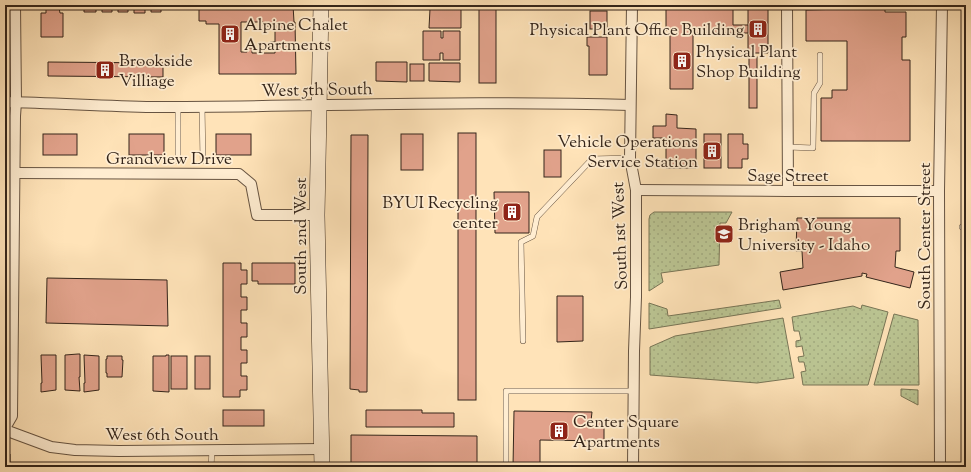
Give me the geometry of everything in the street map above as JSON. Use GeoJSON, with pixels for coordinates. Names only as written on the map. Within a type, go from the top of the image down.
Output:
{"type":"FeatureCollection","features":[{"type":"Feature","properties":{"kind":"main road","name":"South 2nd West"},"geometry":{"type":"LineString","coordinates":[[321,5],[318,215],[322,467]]}},
{"type":"Feature","properties":{"kind":"street"},"geometry":{"type":"LineString","coordinates":[[5,429],[12,416],[16,102],[15,5]]}},
{"type":"Feature","properties":{"kind":"street","name":"South 1st West"},"geometry":{"type":"LineString","coordinates":[[632,5],[630,158],[636,190],[633,467]]}},
{"type":"Feature","properties":{"kind":"street"},"geometry":{"type":"LineString","coordinates":[[787,5],[788,191]]}},
{"type":"Feature","properties":{"kind":"street","name":"South Center Street"},"geometry":{"type":"LineString","coordinates":[[940,467],[939,191],[942,5]]}},
{"type":"Feature","properties":{"kind":"street","name":"West 5th South"},"geometry":{"type":"LineString","coordinates":[[5,102],[178,106],[319,106],[484,102],[630,105]]}},
{"type":"Feature","properties":{"kind":"street","name":"Grandview Drive"},"geometry":{"type":"LineString","coordinates":[[15,173],[239,174],[251,184],[257,215],[318,215]]}},
{"type":"Feature","properties":{"kind":"street","name":"Sage Street"},"geometry":{"type":"LineString","coordinates":[[636,190],[939,191]]}},
{"type":"Feature","properties":{"kind":"street","name":"West 6th South"},"geometry":{"type":"LineString","coordinates":[[5,429],[27,439],[51,447],[75,450],[322,449]]}},
{"type":"Feature","properties":{"kind":"lane"},"geometry":{"type":"LineString","coordinates":[[788,147],[813,148],[814,93],[820,83],[820,55]]}},
{"type":"Feature","properties":{"kind":"lane"},"geometry":{"type":"LineString","coordinates":[[178,106],[178,161]]}},
{"type":"Feature","properties":{"kind":"lane"},"geometry":{"type":"LineString","coordinates":[[202,106],[203,162]]}},
{"type":"Feature","properties":{"kind":"lane"},"geometry":{"type":"LineString","coordinates":[[523,341],[521,242],[533,236],[537,217],[592,159],[630,158]]}},
{"type":"Feature","properties":{"kind":"lane"},"geometry":{"type":"LineString","coordinates":[[506,467],[506,391],[635,391]]}},
{"type":"Feature","properties":{"kind":"lane"},"geometry":{"type":"LineString","coordinates":[[211,467],[212,450]]}},
{"type":"Feature","properties":{"kind":"green space"},"geometry":{"type":"Polygon","coordinates":[[[654,212],[732,212],[726,223],[720,223],[719,265],[661,273],[663,282],[649,291],[649,219],[650,215],[654,212]]]}},
{"type":"Feature","properties":{"kind":"green space"},"geometry":{"type":"Polygon","coordinates":[[[779,300],[781,308],[649,329],[649,303],[667,309],[668,316],[779,300]]]}},
{"type":"Feature","properties":{"kind":"green space"},"geometry":{"type":"Polygon","coordinates":[[[862,305],[888,312],[868,385],[803,385],[801,372],[806,371],[804,362],[799,362],[798,357],[804,356],[802,346],[796,347],[796,341],[801,340],[799,331],[794,331],[792,317],[853,306],[861,309],[862,305]]]}},
{"type":"Feature","properties":{"kind":"green space"},"geometry":{"type":"Polygon","coordinates":[[[894,314],[918,320],[919,385],[874,385],[894,314]]]}},
{"type":"Feature","properties":{"kind":"green space"},"geometry":{"type":"Polygon","coordinates":[[[783,318],[794,378],[757,383],[650,375],[650,347],[675,336],[783,318]]]}},
{"type":"Feature","properties":{"kind":"green space"},"geometry":{"type":"Polygon","coordinates":[[[901,389],[918,390],[918,405],[901,396],[901,389]]]}},
{"type":"Feature","properties":{"kind":"building","name":"Brookside Villiage"},"geometry":{"type":"Polygon","coordinates":[[[82,5],[164,5],[164,8],[161,8],[161,12],[151,12],[151,9],[145,9],[145,13],[134,13],[134,8],[128,8],[128,12],[118,12],[118,8],[112,8],[112,12],[102,12],[102,9],[96,9],[96,12],[84,12],[82,5]]]}},
{"type":"Feature","properties":{"kind":"building","name":"Alpine Chalet Apartments"},"geometry":{"type":"Polygon","coordinates":[[[199,5],[293,5],[295,22],[296,74],[219,74],[219,24],[206,24],[206,21],[199,21],[199,5]],[[241,22],[241,52],[247,52],[247,48],[252,48],[252,53],[275,53],[275,46],[270,46],[270,42],[275,42],[275,26],[263,26],[263,22],[241,22]]]}},
{"type":"Feature","properties":{"kind":"building"},"geometry":{"type":"Polygon","coordinates":[[[479,5],[496,5],[496,83],[479,83],[479,5]]]}},
{"type":"Feature","properties":{"kind":"building","name":"Physical Plant Office Building"},"geometry":{"type":"Polygon","coordinates":[[[748,6],[768,7],[768,53],[748,53],[748,6]]]}},
{"type":"Feature","properties":{"kind":"building"},"geometry":{"type":"Polygon","coordinates":[[[46,8],[59,8],[60,13],[63,13],[63,37],[41,37],[41,13],[46,13],[46,8]]]}},
{"type":"Feature","properties":{"kind":"building","name":"Physical Plant Shop Building"},"geometry":{"type":"Polygon","coordinates":[[[666,8],[733,8],[733,25],[748,25],[748,33],[693,33],[693,89],[670,89],[670,30],[666,30],[666,8]]]}},
{"type":"Feature","properties":{"kind":"building"},"geometry":{"type":"Polygon","coordinates":[[[885,8],[885,12],[906,12],[906,37],[902,37],[902,60],[910,60],[910,141],[821,141],[821,98],[832,98],[832,90],[847,90],[847,41],[806,41],[806,10],[885,8]]]}},
{"type":"Feature","properties":{"kind":"building"},"geometry":{"type":"Polygon","coordinates":[[[430,9],[461,9],[461,28],[429,28],[430,9]]]}},
{"type":"Feature","properties":{"kind":"building"},"geometry":{"type":"Polygon","coordinates":[[[590,11],[607,11],[607,29],[590,29],[590,11]]]}},
{"type":"Feature","properties":{"kind":"building"},"geometry":{"type":"Polygon","coordinates":[[[423,31],[441,31],[441,38],[443,38],[443,31],[460,31],[460,60],[443,60],[443,53],[440,53],[440,60],[423,60],[423,31]]]}},
{"type":"Feature","properties":{"kind":"building"},"geometry":{"type":"Polygon","coordinates":[[[587,37],[607,37],[607,75],[589,75],[589,46],[587,46],[587,37]]]}},
{"type":"Feature","properties":{"kind":"building"},"geometry":{"type":"Polygon","coordinates":[[[749,57],[757,57],[757,108],[749,108],[749,57]]]}},
{"type":"Feature","properties":{"kind":"building","name":"Brookside Villiage"},"geometry":{"type":"Polygon","coordinates":[[[48,62],[163,63],[163,77],[48,76],[48,62]]]}},
{"type":"Feature","properties":{"kind":"building"},"geometry":{"type":"Polygon","coordinates":[[[376,62],[407,62],[407,82],[376,81],[376,62]]]}},
{"type":"Feature","properties":{"kind":"building"},"geometry":{"type":"Polygon","coordinates":[[[429,63],[460,63],[460,82],[429,81],[429,63]]]}},
{"type":"Feature","properties":{"kind":"building"},"geometry":{"type":"Polygon","coordinates":[[[410,64],[424,64],[424,81],[410,81],[410,64]]]}},
{"type":"Feature","properties":{"kind":"building"},"geometry":{"type":"Polygon","coordinates":[[[666,114],[677,115],[677,128],[696,129],[696,168],[666,168],[666,138],[653,138],[653,126],[666,126],[666,114]]]}},
{"type":"Feature","properties":{"kind":"building"},"geometry":{"type":"Polygon","coordinates":[[[458,133],[476,133],[476,400],[458,400],[458,133]]]}},
{"type":"Feature","properties":{"kind":"building"},"geometry":{"type":"Polygon","coordinates":[[[43,134],[77,134],[77,155],[43,155],[43,134]]]}},
{"type":"Feature","properties":{"kind":"building"},"geometry":{"type":"Polygon","coordinates":[[[129,134],[164,134],[164,155],[129,155],[129,134]]]}},
{"type":"Feature","properties":{"kind":"building"},"geometry":{"type":"Polygon","coordinates":[[[216,134],[251,134],[251,155],[216,155],[216,134]]]}},
{"type":"Feature","properties":{"kind":"building"},"geometry":{"type":"Polygon","coordinates":[[[401,134],[423,134],[423,170],[401,170],[401,134]]]}},
{"type":"Feature","properties":{"kind":"building","name":"Vehicle Operations Service Station"},"geometry":{"type":"Polygon","coordinates":[[[704,134],[721,134],[721,168],[704,168],[704,134]]]}},
{"type":"Feature","properties":{"kind":"building"},"geometry":{"type":"Polygon","coordinates":[[[728,134],[743,134],[743,144],[748,144],[748,159],[742,159],[742,168],[728,168],[728,134]]]}},
{"type":"Feature","properties":{"kind":"building"},"geometry":{"type":"Polygon","coordinates":[[[351,135],[368,135],[367,392],[359,392],[359,390],[350,389],[351,135]]]}},
{"type":"Feature","properties":{"kind":"building"},"geometry":{"type":"Polygon","coordinates":[[[544,150],[561,150],[561,177],[544,177],[544,150]]]}},
{"type":"Feature","properties":{"kind":"building","name":"BYUI Recycling center"},"geometry":{"type":"Polygon","coordinates":[[[494,192],[529,192],[529,233],[495,233],[494,192]]]}},
{"type":"Feature","properties":{"kind":"building"},"geometry":{"type":"Polygon","coordinates":[[[797,218],[900,218],[900,251],[896,251],[895,267],[914,272],[910,288],[866,277],[867,274],[862,273],[862,276],[783,290],[780,272],[803,268],[802,251],[796,251],[797,218]]]}},
{"type":"Feature","properties":{"kind":"building"},"geometry":{"type":"Polygon","coordinates":[[[223,263],[241,263],[241,270],[247,270],[247,284],[241,284],[241,297],[247,297],[247,310],[241,310],[241,323],[247,323],[247,337],[241,337],[241,350],[247,350],[247,363],[241,363],[241,376],[247,376],[247,390],[240,390],[240,397],[223,397],[223,263]]]}},
{"type":"Feature","properties":{"kind":"building"},"geometry":{"type":"Polygon","coordinates":[[[252,263],[295,263],[295,284],[258,284],[258,281],[252,281],[252,263]]]}},
{"type":"Feature","properties":{"kind":"building"},"geometry":{"type":"Polygon","coordinates":[[[47,278],[167,280],[168,326],[46,323],[47,278]]]}},
{"type":"Feature","properties":{"kind":"building"},"geometry":{"type":"Polygon","coordinates":[[[557,296],[583,296],[583,341],[557,342],[557,296]]]}},
{"type":"Feature","properties":{"kind":"building"},"geometry":{"type":"Polygon","coordinates":[[[80,354],[80,391],[65,390],[65,355],[80,354]]]}},
{"type":"Feature","properties":{"kind":"building"},"geometry":{"type":"Polygon","coordinates":[[[41,355],[56,355],[56,390],[41,392],[41,355]]]}},
{"type":"Feature","properties":{"kind":"building"},"geometry":{"type":"Polygon","coordinates":[[[84,355],[99,356],[99,390],[84,392],[84,355]]]}},
{"type":"Feature","properties":{"kind":"building"},"geometry":{"type":"Polygon","coordinates":[[[169,355],[169,392],[153,391],[153,356],[169,355]]]}},
{"type":"Feature","properties":{"kind":"building"},"geometry":{"type":"Polygon","coordinates":[[[107,356],[122,356],[122,377],[107,377],[107,356]]]}},
{"type":"Feature","properties":{"kind":"building"},"geometry":{"type":"Polygon","coordinates":[[[171,356],[187,356],[187,389],[171,389],[171,356]]]}},
{"type":"Feature","properties":{"kind":"building"},"geometry":{"type":"Polygon","coordinates":[[[195,356],[210,356],[210,389],[195,389],[195,356]]]}},
{"type":"Feature","properties":{"kind":"building"},"geometry":{"type":"Polygon","coordinates":[[[223,410],[264,410],[264,426],[223,426],[223,410]]]}},
{"type":"Feature","properties":{"kind":"building"},"geometry":{"type":"Polygon","coordinates":[[[366,410],[422,410],[422,413],[454,413],[454,427],[366,427],[366,410]]]}},
{"type":"Feature","properties":{"kind":"building","name":"Center Square Apartments"},"geometry":{"type":"Polygon","coordinates":[[[514,411],[592,412],[591,421],[604,421],[604,441],[540,440],[540,467],[513,467],[514,411]]]}},
{"type":"Feature","properties":{"kind":"building"},"geometry":{"type":"Polygon","coordinates":[[[351,435],[477,436],[477,467],[351,466],[351,435]]]}},
{"type":"Feature","properties":{"kind":"building"},"geometry":{"type":"Polygon","coordinates":[[[5,454],[10,454],[10,465],[20,467],[5,467],[5,454]]]}},
{"type":"Feature","properties":{"kind":"place","name":"Physical Plant Office Building"},"geometry":{"type":"Point","coordinates":[758,29]}},
{"type":"Feature","properties":{"kind":"place","name":"Alpine Chalet Apartments"},"geometry":{"type":"Point","coordinates":[230,34]}},
{"type":"Feature","properties":{"kind":"place","name":"Physical Plant Shop Building"},"geometry":{"type":"Point","coordinates":[682,61]}},
{"type":"Feature","properties":{"kind":"place","name":"Brookside Villiage"},"geometry":{"type":"Point","coordinates":[105,70]}},
{"type":"Feature","properties":{"kind":"place","name":"Vehicle Operations Service Station"},"geometry":{"type":"Point","coordinates":[712,151]}},
{"type":"Feature","properties":{"kind":"place","name":"BYUI Recycling center"},"geometry":{"type":"Point","coordinates":[512,212]}},
{"type":"Feature","properties":{"kind":"place","name":"Brigham Young University - Idaho"},"geometry":{"type":"Point","coordinates":[724,234]}},
{"type":"Feature","properties":{"kind":"place","name":"Center Square Apartments"},"geometry":{"type":"Point","coordinates":[559,431]}}]}
